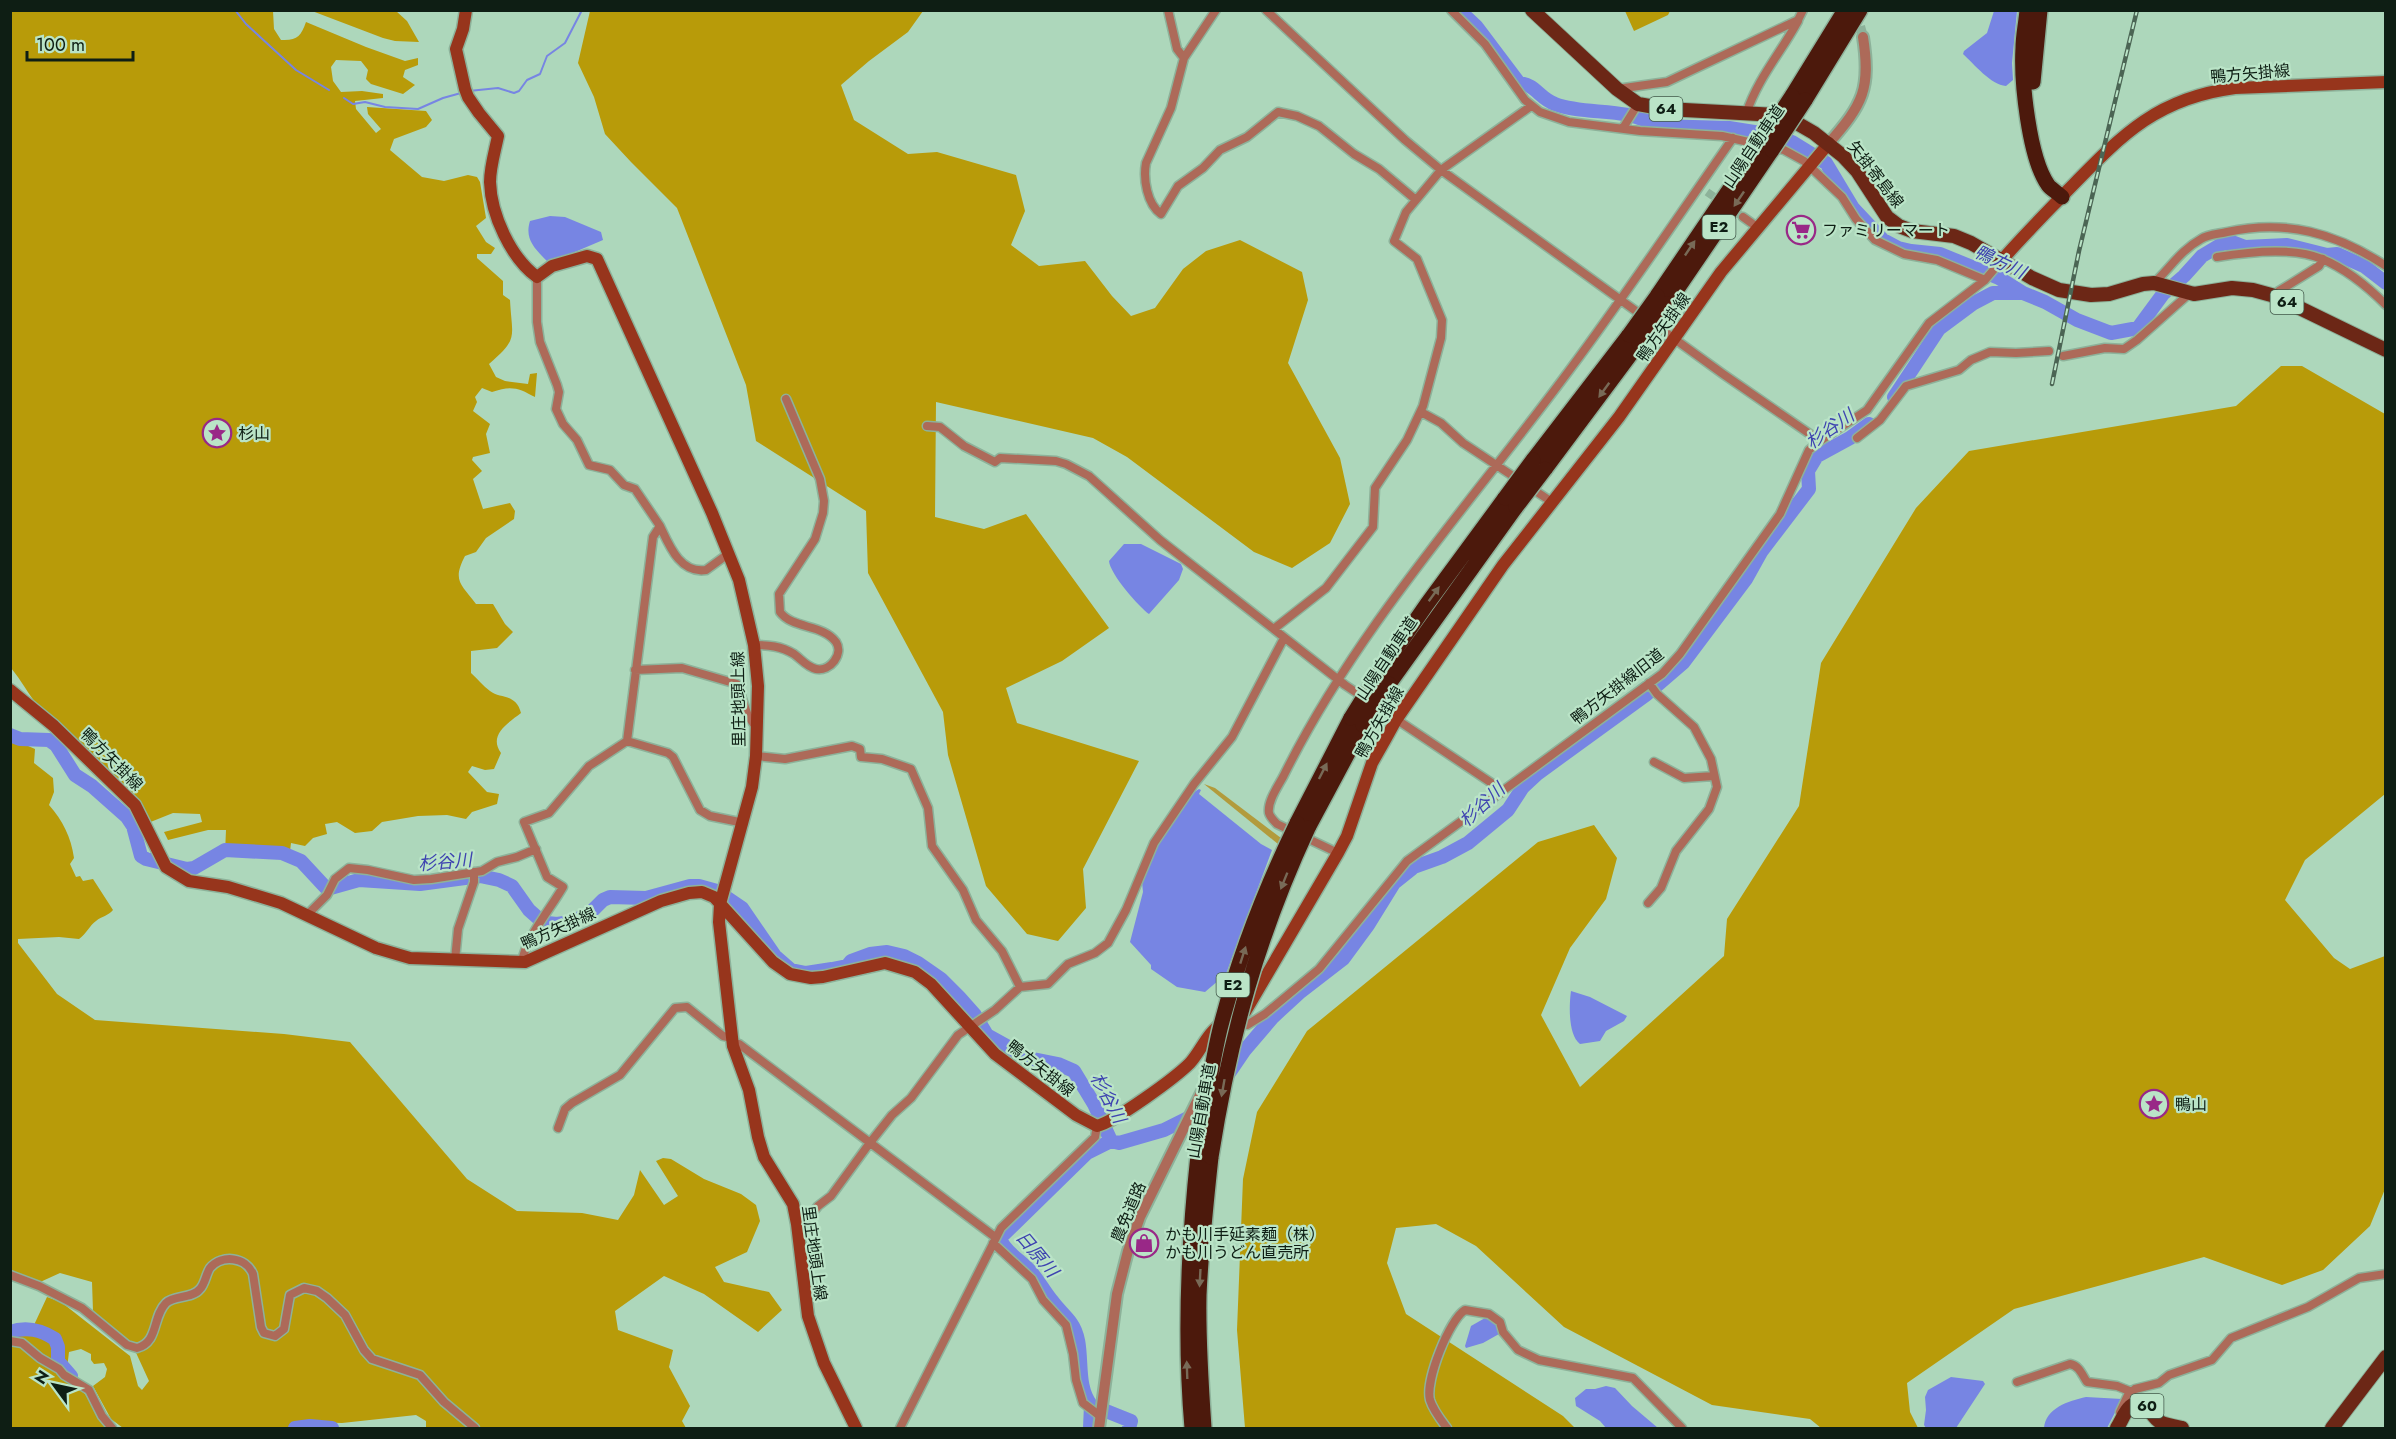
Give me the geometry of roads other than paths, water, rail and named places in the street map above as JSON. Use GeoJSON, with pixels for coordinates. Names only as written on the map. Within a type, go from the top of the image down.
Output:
{"type":"FeatureCollection","features":[{"type":"Feature","properties":{"kind":"highway"},"geometry":{"type":"LineString","coordinates":[[1795,96],[1836,10]]}},
{"type":"Feature","properties":{"kind":"highway","name":"山陽自動車道"},"geometry":{"type":"LineString","coordinates":[[1204,1428],[1200,1372],[1199,1296],[1211,1073],[1227,1008],[1251,930],[1274,871],[1302,826],[1357,722],[1383,680],[1510,502],[1662,300],[1765,148],[1845,10]]}},
{"type":"Feature","properties":{"kind":"highway","name":"山陽自動車道"},"geometry":{"type":"LineString","coordinates":[[1795,96],[1821,75],[1860,10]]}},
{"type":"Feature","properties":{"kind":"highway"},"geometry":{"type":"LineString","coordinates":[[1821,75],[1845,48],[1873,10]]}},
{"type":"Feature","properties":{"kind":"highway"},"geometry":{"type":"LineString","coordinates":[[2027,10],[2022,49],[2027,114],[2036,156],[2042,172],[2048,186],[2062,197]]}},
{"type":"Feature","properties":{"kind":"highway"},"geometry":{"type":"LineString","coordinates":[[2040,10],[2032,103],[2043,153],[2062,197]]}},
{"type":"Feature","properties":{"kind":"highway","name":"山陽自動車道"},"geometry":{"type":"LineString","coordinates":[[1192,1428],[1187,1372],[1186,1297],[1190,1226],[1205,1156]]}},
{"type":"Feature","properties":{"kind":"main road"},"geometry":{"type":"LineString","coordinates":[[466,10],[463,29],[456,49],[466,92],[479,113],[498,136],[490,179],[490,192],[501,224],[517,256],[537,277]]}},
{"type":"Feature","properties":{"kind":"main road","name":"矢掛寄島線"},"geometry":{"type":"LineString","coordinates":[[1532,10],[1635,108],[1777,116],[1795,122],[1857,171],[1887,217],[1899,226],[1912,231],[1954,236],[1971,243],[2000,263],[2046,285],[2091,295],[2109,294],[2156,284],[2199,294],[2232,288],[2253,290],[2275,296],[2385,348]]}},
{"type":"Feature","properties":{"kind":"main road","name":"鴨方矢掛線"},"geometry":{"type":"LineString","coordinates":[[2000,263],[2112,146],[2132,128],[2156,112],[2179,101],[2213,91],[2235,88],[2385,81]]}},
{"type":"Feature","properties":{"kind":"main road","name":"鴨方矢掛線"},"geometry":{"type":"LineString","coordinates":[[1238,1023],[1347,836],[1372,763],[1396,720],[1503,565],[1599,444],[1721,272],[1756,227],[1826,146]]}},
{"type":"Feature","properties":{"kind":"main road","name":"里庄地頭上線"},"geometry":{"type":"LineString","coordinates":[[537,277],[552,266],[587,256],[597,259],[712,513],[739,580],[754,645],[758,687],[756,756],[744,822],[722,897],[719,942],[732,1042],[749,1090],[764,1157],[793,1204],[808,1316],[824,1363],[856,1428]]}},
{"type":"Feature","properties":{"kind":"main road","name":"鴨方矢掛線"},"geometry":{"type":"LineString","coordinates":[[10,690],[54,726],[135,805],[163,863],[189,881],[228,887],[281,903],[392,954],[410,958],[455,960],[522,962],[568,944],[634,912],[672,898],[702,892],[714,897],[722,897],[762,952],[783,971],[811,978],[834,975],[876,964],[897,965],[915,972],[931,984],[1009,1064],[1077,1115],[1101,1125]]}},
{"type":"Feature","properties":{"kind":"main road"},"geometry":{"type":"LineString","coordinates":[[1101,1125],[1165,1083],[1189,1064],[1219,1024],[1230,1021],[1238,1023]]}},
{"type":"Feature","properties":{"kind":"main road"},"geometry":{"type":"LineString","coordinates":[[1189,1064],[1203,1068],[1208,1080]]}},
{"type":"Feature","properties":{"kind":"main road"},"geometry":{"type":"LineString","coordinates":[[2332,1428],[2385,1357]]}},
{"type":"Feature","properties":{"kind":"main road","name":"60"},"geometry":{"type":"LineString","coordinates":[[2117,1428],[2130,1405],[2138,1402],[2146,1404],[2155,1421],[2162,1425],[2182,1428]]}},
{"type":"Feature","properties":{"kind":"street"},"geometry":{"type":"LineString","coordinates":[[1168,10],[1177,49],[1184,58]]}},
{"type":"Feature","properties":{"kind":"street"},"geometry":{"type":"LineString","coordinates":[[1216,10],[1184,58],[1171,108],[1145,170],[1150,202],[1161,214],[1178,186],[1203,168],[1220,150],[1247,136],[1278,112],[1297,116],[1324,130],[1354,154],[1379,169],[1416,200]]}},
{"type":"Feature","properties":{"kind":"street"},"geometry":{"type":"LineString","coordinates":[[1266,10],[1405,140],[1441,170],[1674,340],[1820,441]]}},
{"type":"Feature","properties":{"kind":"street"},"geometry":{"type":"LineString","coordinates":[[1451,10],[1485,44],[1531,106],[1551,117],[1569,122],[1733,138],[1784,150],[1811,164],[1842,197],[1856,219],[1875,240],[1904,255],[1938,260],[1986,279]]}},
{"type":"Feature","properties":{"kind":"street"},"geometry":{"type":"LineString","coordinates":[[1746,114],[1763,74],[1784,46],[1803,10]]}},
{"type":"Feature","properties":{"kind":"street"},"geometry":{"type":"LineString","coordinates":[[1617,89],[1667,82],[1798,20]]}},
{"type":"Feature","properties":{"kind":"street"},"geometry":{"type":"LineString","coordinates":[[1826,146],[1856,109],[1866,84],[1867,63],[1863,37]]}},
{"type":"Feature","properties":{"kind":"street"},"geometry":{"type":"LineString","coordinates":[[1275,628],[1326,588],[1372,527],[1375,488],[1407,440],[1420,412],[1441,338],[1442,320],[1417,259],[1394,241],[1406,212],[1441,170],[1531,106]]}},
{"type":"Feature","properties":{"kind":"street"},"geometry":{"type":"LineString","coordinates":[[1624,126],[1635,108]]}},
{"type":"Feature","properties":{"kind":"street"},"geometry":{"type":"LineString","coordinates":[[1338,853],[1277,824],[1269,812],[1270,803],[1293,757],[1339,680],[1381,617],[1571,369],[1733,138]]}},
{"type":"Feature","properties":{"kind":"street"},"geometry":{"type":"LineString","coordinates":[[1699,187],[1707,192]]}},
{"type":"Feature","properties":{"kind":"street"},"geometry":{"type":"LineString","coordinates":[[1743,218],[1756,227]]}},
{"type":"Feature","properties":{"kind":"street"},"geometry":{"type":"LineString","coordinates":[[2156,284],[2182,252],[2202,237],[2271,226],[2317,232],[2358,249],[2385,266]]}},
{"type":"Feature","properties":{"kind":"street"},"geometry":{"type":"LineString","coordinates":[[2217,257],[2243,252],[2295,254],[2323,259],[2359,281],[2385,305]]}},
{"type":"Feature","properties":{"kind":"street"},"geometry":{"type":"LineString","coordinates":[[2275,296],[2279,291],[2319,266],[2323,259]]}},
{"type":"Feature","properties":{"kind":"street","name":"鴨方矢掛線旧道"},"geometry":{"type":"LineString","coordinates":[[1238,1023],[1247,1025],[1266,1014],[1319,969],[1407,861],[1662,674],[1680,654],[1780,514],[1809,450],[1867,410],[1929,323],[1986,279],[2000,263]]}},
{"type":"Feature","properties":{"kind":"street"},"geometry":{"type":"LineString","coordinates":[[537,277],[537,322],[540,342],[559,392],[556,409],[563,424],[577,440],[589,465],[610,470],[624,485],[635,489],[660,526],[677,559],[689,568],[706,570],[728,554]]}},
{"type":"Feature","properties":{"kind":"street"},"geometry":{"type":"LineString","coordinates":[[2063,356],[2105,348],[2124,349],[2137,340],[2186,292]]}},
{"type":"Feature","properties":{"kind":"street"},"geometry":{"type":"LineString","coordinates":[[1857,438],[1880,420],[1906,386],[1959,370],[1971,360],[1990,352],[2049,351]]}},
{"type":"Feature","properties":{"kind":"street"},"geometry":{"type":"LineString","coordinates":[[754,645],[783,648],[814,669],[822,670],[834,662],[838,648],[830,636],[786,618],[780,612],[779,594],[815,539],[824,501],[820,479],[786,399]]}},
{"type":"Feature","properties":{"kind":"street"},"geometry":{"type":"LineString","coordinates":[[1420,412],[1449,428],[1463,443],[1552,502]]}},
{"type":"Feature","properties":{"kind":"street"},"geometry":{"type":"LineString","coordinates":[[927,426],[940,427],[964,446],[995,462],[1000,458],[1056,461],[1079,470],[1100,485],[1160,540],[1339,680],[1493,784],[1501,792]]}},
{"type":"Feature","properties":{"kind":"street"},"geometry":{"type":"LineString","coordinates":[[627,741],[653,537],[660,526]]}},
{"type":"Feature","properties":{"kind":"street"},"geometry":{"type":"LineString","coordinates":[[798,1231],[818,1206],[831,1196],[892,1115],[911,1098],[953,1040],[970,1025],[995,1010],[1020,987],[1048,984],[1068,964],[1095,953],[1108,943],[1126,910],[1154,843],[1194,784],[1232,737],[1284,638]]}},
{"type":"Feature","properties":{"kind":"street"},"geometry":{"type":"LineString","coordinates":[[635,670],[682,668],[737,684],[748,716],[757,728]]}},
{"type":"Feature","properties":{"kind":"street"},"geometry":{"type":"LineString","coordinates":[[1648,903],[1661,888],[1676,850],[1708,809],[1717,787],[1711,759],[1694,727],[1650,685]]}},
{"type":"Feature","properties":{"kind":"street"},"geometry":{"type":"LineString","coordinates":[[522,962],[527,948],[563,887],[547,877],[524,822],[549,813],[589,766],[627,741],[668,753],[674,757],[700,810],[710,816],[744,822]]}},
{"type":"Feature","properties":{"kind":"street"},"geometry":{"type":"LineString","coordinates":[[756,756],[785,759],[852,746],[860,749],[861,758],[882,759],[911,769],[928,808],[932,846],[963,890],[976,920],[1002,951],[1020,987]]}},
{"type":"Feature","properties":{"kind":"street"},"geometry":{"type":"LineString","coordinates":[[1654,762],[1684,778],[1714,776]]}},
{"type":"Feature","properties":{"kind":"street"},"geometry":{"type":"LineString","coordinates":[[307,915],[340,873],[349,868],[414,880],[474,875],[497,862],[517,858],[536,849]]}},
{"type":"Feature","properties":{"kind":"street"},"geometry":{"type":"LineString","coordinates":[[455,960],[458,929],[474,875]]}},
{"type":"Feature","properties":{"kind":"street"},"geometry":{"type":"LineString","coordinates":[[1250,1002],[1256,1012],[1266,1014]]}},
{"type":"Feature","properties":{"kind":"street"},"geometry":{"type":"LineString","coordinates":[[558,1128],[566,1109],[572,1103],[620,1075],[675,1008],[687,1007],[723,1036],[739,1044],[994,1240],[1032,1279],[1043,1300],[1066,1325],[1076,1380],[1083,1403],[1097,1412]]}},
{"type":"Feature","properties":{"kind":"street","name":"農免道路"},"geometry":{"type":"LineString","coordinates":[[1099,1428],[1097,1412],[1117,1294],[1128,1251],[1140,1217],[1238,1023]]}},
{"type":"Feature","properties":{"kind":"street"},"geometry":{"type":"LineString","coordinates":[[900,1428],[1001,1228],[1095,1137],[1101,1125]]}},
{"type":"Feature","properties":{"kind":"street"},"geometry":{"type":"LineString","coordinates":[[10,1275],[39,1286],[82,1308],[127,1345],[136,1348],[147,1344],[151,1339],[168,1301],[195,1293],[200,1289],[209,1270],[215,1264],[223,1260],[236,1259],[250,1267],[253,1274],[261,1327],[264,1333],[275,1336],[284,1329],[289,1299],[294,1292],[304,1288],[317,1291],[345,1315],[364,1350],[372,1359],[420,1375],[455,1412],[475,1428]]}},
{"type":"Feature","properties":{"kind":"street"},"geometry":{"type":"LineString","coordinates":[[2111,1428],[2132,1392],[2212,1360],[2231,1338],[2308,1307],[2359,1278],[2385,1274]]}},
{"type":"Feature","properties":{"kind":"street"},"geometry":{"type":"LineString","coordinates":[[1447,1428],[1430,1400],[1430,1384],[1451,1324],[1458,1314],[1465,1310],[1489,1314],[1500,1322],[1503,1332],[1518,1350],[1539,1360],[1633,1378],[1682,1428]]}},
{"type":"Feature","properties":{"kind":"street"},"geometry":{"type":"LineString","coordinates":[[10,1341],[22,1343],[64,1375],[89,1390],[102,1416],[112,1428]]}},
{"type":"Feature","properties":{"kind":"street"},"geometry":{"type":"LineString","coordinates":[[2017,1382],[2070,1364],[2080,1370],[2087,1382],[2117,1386],[2132,1392]]}},
{"type":"Feature","properties":{"kind":"water"},"geometry":{"type":"Polygon","coordinates":[[[1994,11],[2017,11],[2012,63],[2013,80],[2006,86],[1994,82],[1963,54],[1987,33],[1994,11]]]}},
{"type":"Feature","properties":{"kind":"water"},"geometry":{"type":"Polygon","coordinates":[[[550,216],[565,217],[601,232],[603,240],[549,263],[532,244],[529,228],[530,221],[550,216]]]}},
{"type":"Feature","properties":{"kind":"water"},"geometry":{"type":"Polygon","coordinates":[[[1124,544],[1141,544],[1181,564],[1183,569],[1179,580],[1149,614],[1126,590],[1111,567],[1109,561],[1124,544]]]}},
{"type":"Feature","properties":{"kind":"water"},"geometry":{"type":"Polygon","coordinates":[[[1201,790],[1199,794],[1261,844],[1272,850],[1226,974],[1205,992],[1177,987],[1151,969],[1151,965],[1130,942],[1143,892],[1142,882],[1149,861],[1191,794],[1201,790]]]}},
{"type":"Feature","properties":{"kind":"water"},"geometry":{"type":"Polygon","coordinates":[[[1571,991],[1590,997],[1627,1016],[1624,1021],[1606,1031],[1600,1041],[1580,1044],[1571,1027],[1571,991]]]}},
{"type":"Feature","properties":{"kind":"water"},"geometry":{"type":"Polygon","coordinates":[[[1485,1318],[1496,1323],[1499,1334],[1483,1343],[1466,1348],[1471,1326],[1485,1318]]]}},
{"type":"Feature","properties":{"kind":"water"},"geometry":{"type":"Polygon","coordinates":[[[1951,1377],[1983,1381],[1985,1384],[1956,1428],[1926,1428],[1924,1425],[1925,1397],[1928,1390],[1951,1377]]]}},
{"type":"Feature","properties":{"kind":"water"},"geometry":{"type":"Polygon","coordinates":[[[1606,1386],[1615,1388],[1658,1428],[1606,1428],[1600,1421],[1576,1406],[1575,1398],[1586,1389],[1606,1386]]]}},
{"type":"Feature","properties":{"kind":"water"},"geometry":{"type":"Polygon","coordinates":[[[2086,1397],[2122,1399],[2107,1428],[2044,1428],[2053,1410],[2065,1403],[2086,1397]]]}},
{"type":"Feature","properties":{"kind":"waterway"},"geometry":{"type":"LineString","coordinates":[[235,10],[246,24],[296,70],[329,90]]}},
{"type":"Feature","properties":{"kind":"waterway"},"geometry":{"type":"LineString","coordinates":[[469,91],[498,88],[514,93],[519,91],[527,80],[540,74],[547,56],[565,43],[582,10]]}},
{"type":"Feature","properties":{"kind":"waterway","name":"鴨方川"},"geometry":{"type":"LineString","coordinates":[[1459,10],[1476,26],[1519,83],[1529,86],[1550,102],[1567,108],[1619,113],[1656,126],[1729,128],[1773,135],[1792,142],[1826,163],[1853,208],[1883,240],[1898,248],[1940,254],[1999,278],[2023,293],[2077,320],[2111,333],[2138,328],[2163,294],[2202,256],[2222,244],[2232,242],[2245,247],[2287,245],[2327,255],[2337,254],[2364,266],[2386,283]]}},
{"type":"Feature","properties":{"kind":"waterway"},"geometry":{"type":"LineString","coordinates":[[344,98],[353,104],[365,102],[385,107],[418,109],[461,93]]}},
{"type":"Feature","properties":{"kind":"waterway","name":"杉谷川"},"geometry":{"type":"LineString","coordinates":[[1894,397],[1939,329],[1974,303],[1993,293],[2023,293]]}},
{"type":"Feature","properties":{"kind":"waterway","name":"杉谷川"},"geometry":{"type":"LineString","coordinates":[[1227,1076],[1244,1051],[1273,1017],[1299,993],[1343,959],[1368,925],[1394,883],[1414,867],[1442,857],[1468,843],[1508,810],[1523,787],[1537,774],[1647,694],[1683,663],[1746,579],[1761,552],[1809,489],[1808,471],[1817,456],[1850,438],[1869,424]]}},
{"type":"Feature","properties":{"kind":"waterway","name":"杉谷川"},"geometry":{"type":"LineString","coordinates":[[10,735],[20,739],[49,740],[56,745],[75,775],[92,786],[127,817],[133,826],[141,856],[146,859],[187,869],[194,868],[225,850],[282,853],[301,861],[327,889],[359,880],[420,884],[480,876],[499,880],[512,886],[529,910],[538,918],[547,923],[557,924],[571,922],[589,914],[603,900],[610,897],[646,898],[690,886],[699,886],[717,891],[742,908],[775,956],[791,970],[806,973],[847,966],[851,961],[870,954],[887,952],[904,956],[941,979],[975,1015],[987,1035],[1028,1058],[1058,1064],[1074,1071],[1094,1104],[1111,1141]]}},
{"type":"Feature","properties":{"kind":"waterway","name":"杉谷川"},"geometry":{"type":"LineString","coordinates":[[1111,1141],[1119,1143],[1164,1130],[1196,1114]]}},
{"type":"Feature","properties":{"kind":"waterway","name":"日原川"},"geometry":{"type":"LineString","coordinates":[[1090,1428],[1091,1405],[1083,1386],[1076,1332],[1034,1276],[1013,1256],[1000,1238],[1087,1153],[1111,1141]]}},
{"type":"Feature","properties":{"kind":"waterway","name":"日原川"},"geometry":{"type":"LineString","coordinates":[[10,1332],[22,1329],[34,1330],[55,1339],[58,1347],[58,1361],[71,1376]]}},
{"type":"Feature","properties":{"kind":"waterway"},"geometry":{"type":"LineString","coordinates":[[1091,1405],[1131,1421],[1129,1428]]}},
{"type":"Feature","properties":{"kind":"waterway","name":"日原川"},"geometry":{"type":"LineString","coordinates":[[295,1428],[310,1426],[332,1428]]}},
{"type":"Feature","properties":{"kind":"tunnel"},"geometry":{"type":"LineString","coordinates":[[1856,12],[1863,37]]}},
{"type":"Feature","properties":{"kind":"tunnel"},"geometry":{"type":"LineString","coordinates":[[1707,192],[1743,217]]}},
{"type":"Feature","properties":{"kind":"railway"},"geometry":{"type":"LineString","coordinates":[[2052,384],[2079,251],[2137,10]]}},
{"type":"Feature","properties":{"kind":"place","name":"ファミリーマート"},"geometry":{"type":"Point","coordinates":[1801,230]}},
{"type":"Feature","properties":{"kind":"place","name":"杉山"},"geometry":{"type":"Point","coordinates":[217,433]}},
{"type":"Feature","properties":{"kind":"place","name":"鴨山"},"geometry":{"type":"Point","coordinates":[2154,1104]}},
{"type":"Feature","properties":{"kind":"place","name":"かも川手延素麺（株） かも川うどん直売所"},"geometry":{"type":"Point","coordinates":[1144,1243]}}]}
